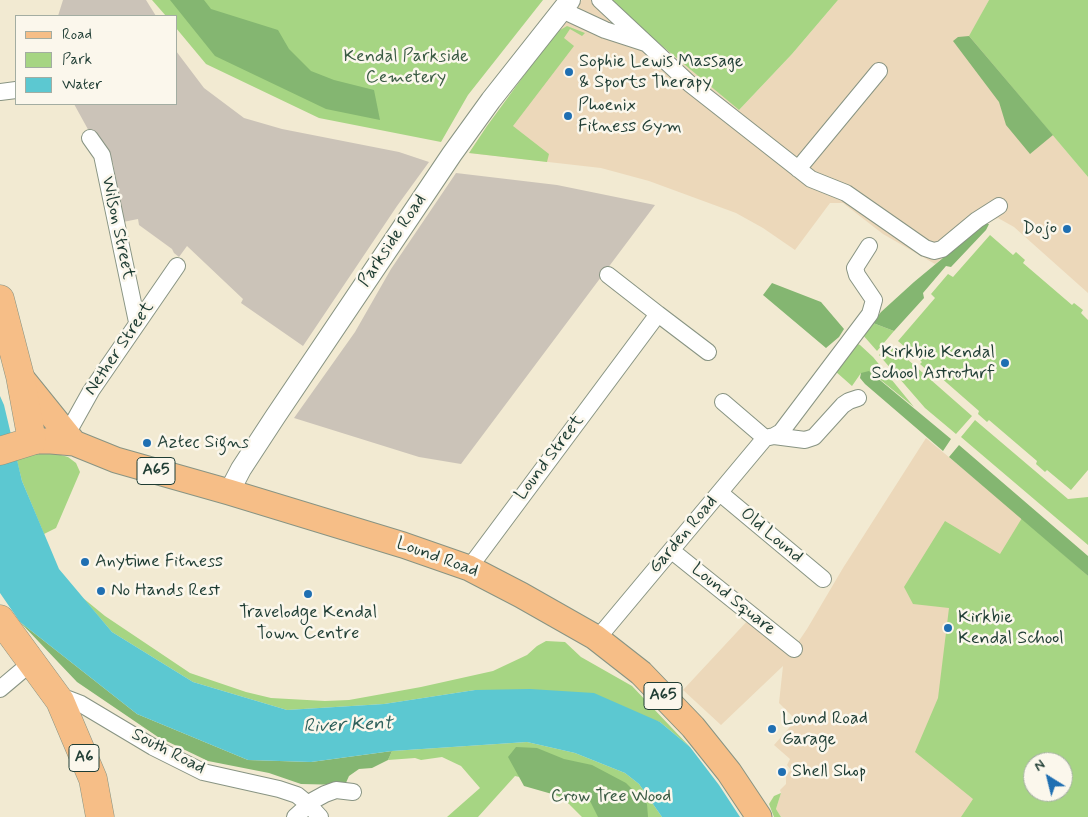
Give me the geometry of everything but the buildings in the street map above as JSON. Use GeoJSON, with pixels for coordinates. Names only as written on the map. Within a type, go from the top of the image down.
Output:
{"type":"FeatureCollection","features":[{"type":"Feature","properties":{"kind":"highway","name":"A65"},"geometry":{"type":"LineString","coordinates":[[0,299],[20,376],[16,446]]}},
{"type":"Feature","properties":{"kind":"highway","name":"A6"},"geometry":{"type":"LineString","coordinates":[[0,619],[60,700],[92,779],[100,817]]}},
{"type":"Feature","properties":{"kind":"main road","name":"A65"},"geometry":{"type":"LineString","coordinates":[[20,376],[71,439]]}},
{"type":"Feature","properties":{"kind":"main road","name":"Lound Road"},"geometry":{"type":"LineString","coordinates":[[16,446],[51,440],[71,439],[116,460],[403,545],[468,568],[539,604],[597,639],[641,673],[693,727],[730,772],[759,817]]}},
{"type":"Feature","properties":{"kind":"street"},"geometry":{"type":"LineString","coordinates":[[600,0],[690,84],[811,179],[846,192],[918,244],[934,251],[942,249],[977,220],[999,206]]}},
{"type":"Feature","properties":{"kind":"street"},"geometry":{"type":"LineString","coordinates":[[566,5],[605,30],[645,43]]}},
{"type":"Feature","properties":{"kind":"street","name":"Parkside Road"},"geometry":{"type":"LineString","coordinates":[[229,492],[240,469],[274,417],[452,154],[491,100],[566,5]]}},
{"type":"Feature","properties":{"kind":"street"},"geometry":{"type":"LineString","coordinates":[[798,169],[879,71]]}},
{"type":"Feature","properties":{"kind":"street"},"geometry":{"type":"LineString","coordinates":[[0,92],[15,90]]}},
{"type":"Feature","properties":{"kind":"street","name":"Wilson Street"},"geometry":{"type":"LineString","coordinates":[[90,138],[102,155],[137,322]]}},
{"type":"Feature","properties":{"kind":"street","name":"Garden Road"},"geometry":{"type":"LineString","coordinates":[[597,639],[720,493],[770,437],[781,432],[868,318],[873,309],[874,300],[857,275],[855,268],[869,246]]}},
{"type":"Feature","properties":{"kind":"street","name":"Nether Street"},"geometry":{"type":"LineString","coordinates":[[71,439],[91,391],[177,266]]}},
{"type":"Feature","properties":{"kind":"street"},"geometry":{"type":"LineString","coordinates":[[608,275],[708,352]]}},
{"type":"Feature","properties":{"kind":"street","name":"Lound Street"},"geometry":{"type":"LineString","coordinates":[[468,568],[658,314]]}},
{"type":"Feature","properties":{"kind":"street"},"geometry":{"type":"LineString","coordinates":[[724,402],[770,437],[805,440],[814,437],[843,405],[858,398]]}},
{"type":"Feature","properties":{"kind":"street","name":"Old Lound"},"geometry":{"type":"LineString","coordinates":[[720,493],[823,579]]}},
{"type":"Feature","properties":{"kind":"street","name":"Lound Square"},"geometry":{"type":"LineString","coordinates":[[672,551],[794,649]]}},
{"type":"Feature","properties":{"kind":"street"},"geometry":{"type":"LineString","coordinates":[[0,689],[32,662]]}},
{"type":"Feature","properties":{"kind":"street","name":"South Road"},"geometry":{"type":"LineString","coordinates":[[60,700],[81,704],[153,747],[203,772],[279,788],[297,795],[320,817]]}},
{"type":"Feature","properties":{"kind":"street"},"geometry":{"type":"LineString","coordinates":[[294,817],[314,800],[336,790],[353,792]]}},
{"type":"Feature","properties":{"kind":"shaded area"},"geometry":{"type":"Polygon","coordinates":[[[63,0],[146,0],[155,15],[58,15],[63,0]]]}},
{"type":"Feature","properties":{"kind":"shaded area"},"geometry":{"type":"Polygon","coordinates":[[[582,0],[607,0],[739,110],[792,54],[838,0],[989,0],[970,36],[1088,177],[1088,293],[1014,227],[998,218],[984,224],[935,264],[883,234],[843,203],[830,203],[795,250],[763,228],[736,213],[649,181],[601,168],[469,153],[487,126],[582,0]]]}},
{"type":"Feature","properties":{"kind":"shaded area"},"geometry":{"type":"Polygon","coordinates":[[[178,54],[204,88],[244,118],[282,129],[399,152],[429,162],[397,206],[303,346],[241,303],[243,299],[187,246],[179,257],[172,249],[139,225],[138,219],[123,222],[113,163],[90,133],[75,105],[178,105],[178,54]]]}},
{"type":"Feature","properties":{"kind":"shaded area"},"geometry":{"type":"Polygon","coordinates":[[[456,173],[557,185],[655,205],[461,464],[419,457],[294,418],[355,332],[391,269],[456,173]]]}},
{"type":"Feature","properties":{"kind":"shaded area","name":"Kirkbie Kendal School"},"geometry":{"type":"Polygon","coordinates":[[[926,438],[1088,576],[1088,817],[781,817],[776,809],[781,793],[780,790],[786,784],[786,775],[791,770],[787,765],[790,759],[774,745],[796,720],[779,703],[783,666],[721,725],[683,690],[750,618],[790,654],[843,568],[926,438]]]}},
{"type":"Feature","properties":{"kind":"green space","name":"Kendal Parkside Cemetery"},"geometry":{"type":"Polygon","coordinates":[[[152,0],[543,0],[468,95],[441,142],[319,118],[206,64],[178,30],[178,15],[165,15],[152,0]]]}},
{"type":"Feature","properties":{"kind":"green space"},"geometry":{"type":"Polygon","coordinates":[[[170,0],[204,0],[211,9],[278,30],[289,49],[311,71],[334,80],[374,90],[380,120],[326,109],[215,56],[170,0]]]}},
{"type":"Feature","properties":{"kind":"green space"},"geometry":{"type":"Polygon","coordinates":[[[607,0],[838,0],[792,54],[739,110],[607,0]]]}},
{"type":"Feature","properties":{"kind":"green space"},"geometry":{"type":"Polygon","coordinates":[[[989,0],[1088,0],[1088,177],[969,36],[989,0]]]}},
{"type":"Feature","properties":{"kind":"green space"},"geometry":{"type":"Polygon","coordinates":[[[567,26],[585,33],[582,36],[570,29],[564,38],[574,46],[513,126],[549,154],[547,162],[469,153],[555,33],[567,26]]]}},
{"type":"Feature","properties":{"kind":"green space"},"geometry":{"type":"Polygon","coordinates":[[[969,36],[1053,135],[1030,154],[1006,125],[999,102],[953,41],[958,37],[969,36]]]}},
{"type":"Feature","properties":{"kind":"green space"},"geometry":{"type":"Polygon","coordinates":[[[984,224],[989,224],[986,230],[951,267],[946,266],[923,293],[924,298],[894,331],[873,323],[881,312],[914,282],[984,224]]]}},
{"type":"Feature","properties":{"kind":"green space","name":"Kirkbie Kendal School Astroturf"},"geometry":{"type":"Polygon","coordinates":[[[990,235],[1013,255],[1016,252],[1025,260],[1023,263],[1072,305],[1074,303],[1083,310],[1081,313],[1088,320],[1088,470],[1071,490],[1047,470],[1045,472],[1036,464],[1037,461],[989,420],[987,422],[978,414],[979,411],[931,369],[929,372],[920,364],[922,362],[898,341],[935,298],[931,294],[948,274],[953,277],[990,235]]]}},
{"type":"Feature","properties":{"kind":"green space"},"geometry":{"type":"Polygon","coordinates":[[[772,283],[821,302],[844,329],[839,337],[826,348],[763,295],[772,283]]]}},
{"type":"Feature","properties":{"kind":"green space"},"geometry":{"type":"Polygon","coordinates":[[[873,323],[894,331],[877,351],[862,334],[873,323]]]}},
{"type":"Feature","properties":{"kind":"green space"},"geometry":{"type":"Polygon","coordinates":[[[854,342],[873,357],[914,407],[877,377],[861,373],[852,386],[835,371],[854,342]]]}},
{"type":"Feature","properties":{"kind":"green space"},"geometry":{"type":"Polygon","coordinates":[[[890,344],[972,416],[956,434],[925,408],[879,355],[890,344]]]}},
{"type":"Feature","properties":{"kind":"green space"},"geometry":{"type":"Polygon","coordinates":[[[869,371],[951,439],[943,451],[865,384],[860,378],[861,373],[869,371]]]}},
{"type":"Feature","properties":{"kind":"green space"},"geometry":{"type":"Polygon","coordinates":[[[975,420],[1068,499],[1088,497],[1088,545],[961,437],[975,420]]]}},
{"type":"Feature","properties":{"kind":"green space"},"geometry":{"type":"Polygon","coordinates":[[[959,445],[1088,556],[1088,576],[949,457],[959,445]]]}},
{"type":"Feature","properties":{"kind":"green space"},"geometry":{"type":"Polygon","coordinates":[[[39,452],[54,453],[68,457],[76,463],[80,472],[56,528],[44,534],[22,481],[16,457],[39,452]]]}},
{"type":"Feature","properties":{"kind":"green space"},"geometry":{"type":"Polygon","coordinates":[[[1022,518],[1088,576],[1088,817],[961,817],[973,799],[915,752],[938,698],[949,608],[913,604],[904,587],[945,521],[1000,554],[1022,518]]]}},
{"type":"Feature","properties":{"kind":"green space"},"geometry":{"type":"Polygon","coordinates":[[[83,598],[105,616],[190,673],[246,692],[271,698],[325,701],[349,700],[421,687],[493,671],[527,655],[546,641],[565,642],[581,657],[632,686],[690,747],[660,722],[475,690],[384,704],[287,710],[193,682],[112,632],[83,598]]]}},
{"type":"Feature","properties":{"kind":"green space"},"geometry":{"type":"Polygon","coordinates":[[[20,622],[137,714],[248,760],[311,762],[392,751],[388,760],[372,768],[359,769],[349,776],[345,785],[301,784],[269,773],[208,761],[158,737],[77,682],[20,622]]]}},
{"type":"Feature","properties":{"kind":"green space"},"geometry":{"type":"Polygon","coordinates":[[[527,742],[575,753],[625,773],[639,784],[662,817],[582,817],[569,804],[537,781],[515,776],[478,817],[447,817],[480,788],[461,766],[442,757],[421,760],[415,758],[388,760],[392,751],[527,742]]]}},
{"type":"Feature","properties":{"kind":"green space","name":"Crow Tree Wood"},"geometry":{"type":"Polygon","coordinates":[[[516,747],[537,748],[564,759],[592,765],[626,783],[647,804],[648,817],[598,817],[585,791],[559,796],[524,786],[508,757],[516,747]]]}},
{"type":"Feature","properties":{"kind":"green space"},"geometry":{"type":"Polygon","coordinates":[[[781,793],[776,809],[781,817],[774,817],[769,804],[774,796],[781,793]]]}},
{"type":"Feature","properties":{"kind":"water","name":"River Kent"},"geometry":{"type":"Polygon","coordinates":[[[0,396],[4,405],[22,481],[59,569],[112,632],[193,682],[287,710],[384,704],[475,690],[530,689],[594,693],[660,722],[690,747],[719,785],[740,817],[662,817],[639,784],[625,773],[575,753],[527,742],[392,751],[311,762],[248,760],[137,714],[20,622],[0,593],[0,396]]]}},
{"type":"Feature","properties":{"kind":"place","name":"Sophie Lewis Massage & Sports Therapy"},"geometry":{"type":"Point","coordinates":[569,72]}},
{"type":"Feature","properties":{"kind":"place","name":"Phoenix Fitness Gym"},"geometry":{"type":"Point","coordinates":[568,116]}},
{"type":"Feature","properties":{"kind":"place","name":"Dojo"},"geometry":{"type":"Point","coordinates":[1067,229]}},
{"type":"Feature","properties":{"kind":"place","name":"Kirkbie Kendal School Astroturf"},"geometry":{"type":"Point","coordinates":[1005,363]}},
{"type":"Feature","properties":{"kind":"place","name":"Aztec Signs"},"geometry":{"type":"Point","coordinates":[147,443]}},
{"type":"Feature","properties":{"kind":"place","name":"Anytime Fitness"},"geometry":{"type":"Point","coordinates":[85,562]}},
{"type":"Feature","properties":{"kind":"place","name":"No Hands Rest"},"geometry":{"type":"Point","coordinates":[101,591]}},
{"type":"Feature","properties":{"kind":"place","name":"Travelodge Kendal Town Centre"},"geometry":{"type":"Point","coordinates":[308,594]}},
{"type":"Feature","properties":{"kind":"place","name":"Kirkbie Kendal School"},"geometry":{"type":"Point","coordinates":[948,628]}},
{"type":"Feature","properties":{"kind":"place","name":"Lound Road Garage"},"geometry":{"type":"Point","coordinates":[772,729]}},
{"type":"Feature","properties":{"kind":"place","name":"Shell Shop"},"geometry":{"type":"Point","coordinates":[782,772]}}]}
